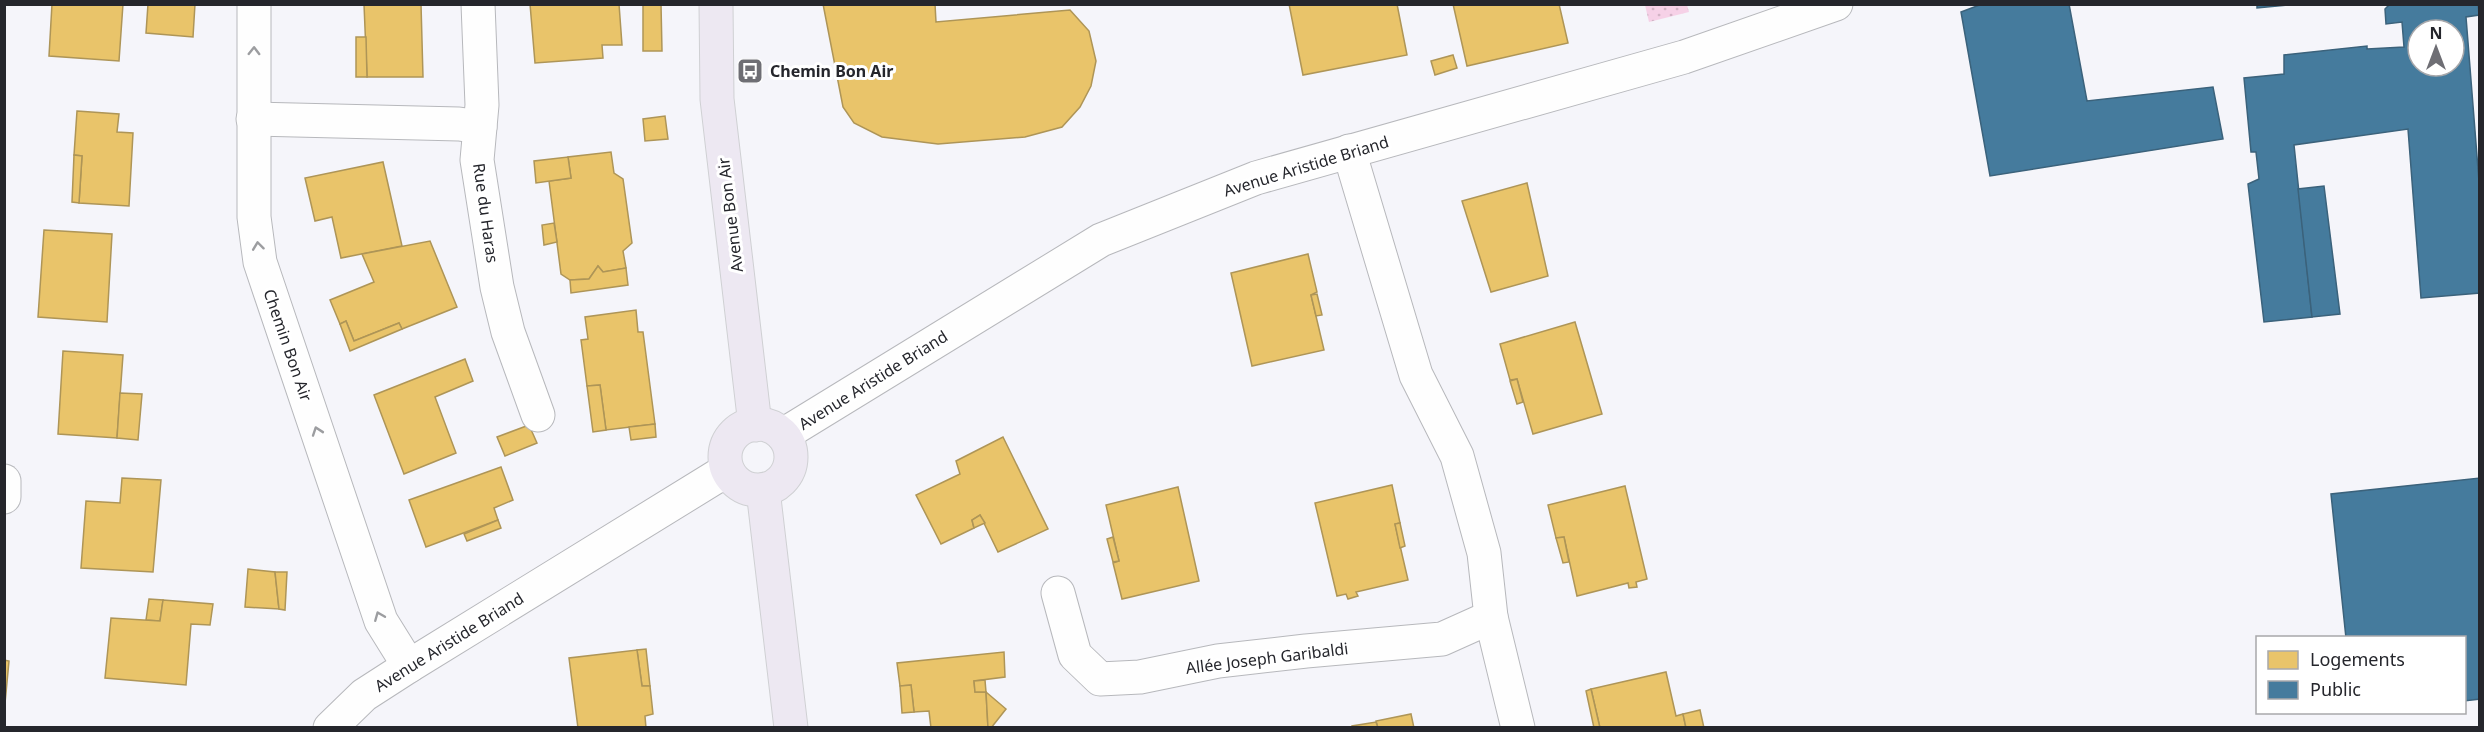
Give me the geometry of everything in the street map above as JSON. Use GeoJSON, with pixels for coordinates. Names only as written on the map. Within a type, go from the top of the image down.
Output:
{"type":"FeatureCollection","features":[{"type":"Feature","properties":{"kind":"main road","name":"Avenue Bon Air"},"geometry":{"type":"LineString","coordinates":[[716,4],[717,99],[769,430]]}},
{"type":"Feature","properties":{"kind":"main road"},"geometry":{"type":"LineString","coordinates":[[743,428],[769,430],[790,447],[790,466],[780,484],[763,490],[741,486],[727,470],[725,462],[729,442],[743,428]]}},
{"type":"Feature","properties":{"kind":"main road"},"geometry":{"type":"LineString","coordinates":[[763,490],[791,728]]}},
{"type":"Feature","properties":{"kind":"street","name":"Chemin Bon Air"},"geometry":{"type":"LineString","coordinates":[[254,4],[254,217],[260,262],[381,621],[409,666]]}},
{"type":"Feature","properties":{"kind":"street","name":"Rue du Haras"},"geometry":{"type":"LineString","coordinates":[[478,4],[482,105],[477,160],[497,287],[508,332],[538,415]]}},
{"type":"Feature","properties":{"kind":"street","name":"Avenue Aristide Briand"},"geometry":{"type":"LineString","coordinates":[[769,430],[1101,240],[1256,178],[1684,57],[1836,4]]}},
{"type":"Feature","properties":{"kind":"street"},"geometry":{"type":"LineString","coordinates":[[253,119],[459,123],[480,127]]}},
{"type":"Feature","properties":{"kind":"street"},"geometry":{"type":"LineString","coordinates":[[1349,151],[1416,375],[1457,456],[1484,553],[1491,617],[1518,728]]}},
{"type":"Feature","properties":{"kind":"street","name":"Avenue Aristide Briand"},"geometry":{"type":"LineString","coordinates":[[330,728],[364,695],[727,470]]}},
{"type":"Feature","properties":{"kind":"street"},"geometry":{"type":"LineString","coordinates":[[4,481],[4,497]]}},
{"type":"Feature","properties":{"kind":"street","name":"Allée Joseph Garibaldi"},"geometry":{"type":"LineString","coordinates":[[1058,593],[1075,655],[1100,679],[1140,677],[1218,661],[1442,639],[1491,617]]}},
{"type":"Feature","properties":{"kind":"shaded area"},"geometry":{"type":"Polygon","coordinates":[[[1645,5],[1687,5],[1689,12],[1649,22],[1645,5]]]}},
{"type":"Feature","properties":{"kind":"building: Logements"},"geometry":{"type":"Polygon","coordinates":[[[52,4],[123,4],[119,61],[49,56],[52,4]]]}},
{"type":"Feature","properties":{"kind":"building: Logements"},"geometry":{"type":"Polygon","coordinates":[[[148,4],[195,4],[193,37],[146,33],[148,4]]]}},
{"type":"Feature","properties":{"kind":"building: Logements"},"geometry":{"type":"Polygon","coordinates":[[[364,4],[421,4],[423,77],[367,77],[364,4]]]}},
{"type":"Feature","properties":{"kind":"building: Logements"},"geometry":{"type":"Polygon","coordinates":[[[530,4],[619,4],[622,45],[602,45],[603,58],[535,63],[530,4]]]}},
{"type":"Feature","properties":{"kind":"building: Logements"},"geometry":{"type":"Polygon","coordinates":[[[643,4],[661,4],[662,51],[643,51],[643,4]]]}},
{"type":"Feature","properties":{"kind":"building: Logements"},"geometry":{"type":"Polygon","coordinates":[[[823,4],[935,4],[936,22],[1070,10],[1089,31],[1096,61],[1091,86],[1080,107],[1062,127],[1025,137],[938,144],[882,137],[854,123],[843,107],[823,4]]]}},
{"type":"Feature","properties":{"kind":"building: Logements"},"geometry":{"type":"Polygon","coordinates":[[[1289,4],[1397,4],[1407,55],[1303,75],[1289,4]]]}},
{"type":"Feature","properties":{"kind":"building: Logements"},"geometry":{"type":"Polygon","coordinates":[[[1453,4],[1559,4],[1568,43],[1467,66],[1453,4]]]}},
{"type":"Feature","properties":{"kind":"building: Logements"},"geometry":{"type":"Polygon","coordinates":[[[356,37],[366,37],[367,77],[356,77],[356,37]]]}},
{"type":"Feature","properties":{"kind":"building: Logements"},"geometry":{"type":"Polygon","coordinates":[[[1453,55],[1457,68],[1435,75],[1431,61],[1453,55]]]}},
{"type":"Feature","properties":{"kind":"building: Logements"},"geometry":{"type":"Polygon","coordinates":[[[77,111],[119,114],[117,132],[133,133],[129,206],[79,203],[82,156],[74,155],[77,111]]]}},
{"type":"Feature","properties":{"kind":"building: Logements"},"geometry":{"type":"Polygon","coordinates":[[[665,116],[668,139],[645,141],[643,119],[665,116]]]}},
{"type":"Feature","properties":{"kind":"building: Logements"},"geometry":{"type":"Polygon","coordinates":[[[611,152],[614,173],[623,179],[632,243],[623,251],[626,268],[603,272],[598,266],[589,279],[570,280],[561,274],[549,181],[571,178],[568,157],[611,152]]]}},
{"type":"Feature","properties":{"kind":"building: Logements"},"geometry":{"type":"Polygon","coordinates":[[[74,155],[82,156],[79,203],[72,202],[74,155]]]}},
{"type":"Feature","properties":{"kind":"building: Logements"},"geometry":{"type":"Polygon","coordinates":[[[568,157],[571,178],[536,183],[534,161],[568,157]]]}},
{"type":"Feature","properties":{"kind":"building: Logements"},"geometry":{"type":"Polygon","coordinates":[[[383,162],[402,246],[341,258],[332,217],[315,221],[305,178],[383,162]]]}},
{"type":"Feature","properties":{"kind":"building: Logements"},"geometry":{"type":"Polygon","coordinates":[[[1527,183],[1548,276],[1491,292],[1462,201],[1527,183]]]}},
{"type":"Feature","properties":{"kind":"building: Logements"},"geometry":{"type":"Polygon","coordinates":[[[554,223],[557,242],[544,245],[542,225],[554,223]]]}},
{"type":"Feature","properties":{"kind":"building: Logements"},"geometry":{"type":"Polygon","coordinates":[[[44,230],[112,234],[107,322],[38,317],[44,230]]]}},
{"type":"Feature","properties":{"kind":"building: Logements"},"geometry":{"type":"Polygon","coordinates":[[[430,241],[457,307],[402,329],[399,323],[354,341],[346,321],[340,324],[330,300],[374,282],[362,254],[430,241]]]}},
{"type":"Feature","properties":{"kind":"building: Logements"},"geometry":{"type":"Polygon","coordinates":[[[1308,254],[1317,292],[1311,295],[1324,350],[1252,366],[1231,273],[1308,254]]]}},
{"type":"Feature","properties":{"kind":"building: Logements"},"geometry":{"type":"Polygon","coordinates":[[[598,266],[603,272],[626,268],[628,285],[571,293],[570,280],[589,279],[598,266]]]}},
{"type":"Feature","properties":{"kind":"building: Logements"},"geometry":{"type":"Polygon","coordinates":[[[1317,294],[1322,315],[1316,316],[1311,295],[1317,294]]]}},
{"type":"Feature","properties":{"kind":"building: Logements"},"geometry":{"type":"Polygon","coordinates":[[[636,310],[638,332],[643,332],[655,424],[606,430],[600,385],[587,386],[581,340],[588,339],[585,317],[636,310]]]}},
{"type":"Feature","properties":{"kind":"building: Logements"},"geometry":{"type":"Polygon","coordinates":[[[346,321],[354,341],[399,323],[402,329],[350,351],[340,324],[346,321]]]}},
{"type":"Feature","properties":{"kind":"building: Logements"},"geometry":{"type":"Polygon","coordinates":[[[1575,322],[1602,414],[1533,434],[1517,379],[1510,380],[1500,344],[1575,322]]]}},
{"type":"Feature","properties":{"kind":"building: Logements"},"geometry":{"type":"Polygon","coordinates":[[[63,351],[123,355],[117,438],[58,434],[63,351]]]}},
{"type":"Feature","properties":{"kind":"building: Logements"},"geometry":{"type":"Polygon","coordinates":[[[465,359],[473,381],[435,397],[456,453],[404,474],[374,395],[465,359]]]}},
{"type":"Feature","properties":{"kind":"building: Logements"},"geometry":{"type":"Polygon","coordinates":[[[1517,379],[1523,402],[1517,404],[1510,381],[1517,379]]]}},
{"type":"Feature","properties":{"kind":"building: Logements"},"geometry":{"type":"Polygon","coordinates":[[[600,385],[606,430],[593,432],[587,386],[600,385]]]}},
{"type":"Feature","properties":{"kind":"building: Logements"},"geometry":{"type":"Polygon","coordinates":[[[120,393],[142,394],[138,440],[117,438],[120,393]]]}},
{"type":"Feature","properties":{"kind":"building: Logements"},"geometry":{"type":"Polygon","coordinates":[[[655,424],[656,437],[631,440],[629,427],[655,424]]]}},
{"type":"Feature","properties":{"kind":"building: Logements"},"geometry":{"type":"Polygon","coordinates":[[[529,425],[537,443],[505,456],[497,437],[529,425]]]}},
{"type":"Feature","properties":{"kind":"building: Logements"},"geometry":{"type":"Polygon","coordinates":[[[1003,437],[1048,529],[998,552],[980,515],[972,520],[974,528],[941,544],[916,495],[960,474],[956,461],[1003,437]]]}},
{"type":"Feature","properties":{"kind":"building: Logements"},"geometry":{"type":"Polygon","coordinates":[[[501,467],[513,500],[494,508],[498,520],[426,547],[409,500],[501,467]]]}},
{"type":"Feature","properties":{"kind":"building: Logements"},"geometry":{"type":"Polygon","coordinates":[[[122,478],[161,480],[153,572],[81,568],[86,501],[120,503],[122,478]]]}},
{"type":"Feature","properties":{"kind":"building: Logements"},"geometry":{"type":"Polygon","coordinates":[[[1392,485],[1400,523],[1395,524],[1408,580],[1356,592],[1358,596],[1348,599],[1346,594],[1337,596],[1315,503],[1392,485]]]}},
{"type":"Feature","properties":{"kind":"building: Logements"},"geometry":{"type":"Polygon","coordinates":[[[1625,486],[1647,579],[1636,582],[1637,587],[1629,588],[1628,583],[1577,596],[1564,537],[1556,538],[1548,505],[1625,486]]]}},
{"type":"Feature","properties":{"kind":"building: Logements"},"geometry":{"type":"Polygon","coordinates":[[[1178,487],[1199,581],[1122,599],[1113,563],[1119,561],[1106,505],[1178,487]]]}},
{"type":"Feature","properties":{"kind":"building: Logements"},"geometry":{"type":"Polygon","coordinates":[[[980,515],[985,523],[974,528],[972,520],[980,515]]]}},
{"type":"Feature","properties":{"kind":"building: Logements"},"geometry":{"type":"Polygon","coordinates":[[[498,520],[501,528],[467,541],[464,534],[498,520]]]}},
{"type":"Feature","properties":{"kind":"building: Logements"},"geometry":{"type":"Polygon","coordinates":[[[1400,523],[1405,546],[1400,548],[1395,524],[1400,523]]]}},
{"type":"Feature","properties":{"kind":"building: Logements"},"geometry":{"type":"Polygon","coordinates":[[[1113,537],[1119,561],[1113,562],[1107,539],[1113,537]]]}},
{"type":"Feature","properties":{"kind":"building: Logements"},"geometry":{"type":"Polygon","coordinates":[[[1564,537],[1569,562],[1563,563],[1556,538],[1564,537]]]}},
{"type":"Feature","properties":{"kind":"building: Logements"},"geometry":{"type":"Polygon","coordinates":[[[248,569],[275,572],[279,609],[245,607],[248,569]]]}},
{"type":"Feature","properties":{"kind":"building: Logements"},"geometry":{"type":"Polygon","coordinates":[[[275,572],[287,572],[285,610],[279,609],[275,572]]]}},
{"type":"Feature","properties":{"kind":"building: Logements"},"geometry":{"type":"Polygon","coordinates":[[[149,599],[163,600],[160,621],[146,620],[149,599]]]}},
{"type":"Feature","properties":{"kind":"building: Logements"},"geometry":{"type":"Polygon","coordinates":[[[163,600],[213,604],[210,625],[191,624],[186,685],[105,678],[111,618],[160,621],[163,600]]]}},
{"type":"Feature","properties":{"kind":"building: Logements"},"geometry":{"type":"Polygon","coordinates":[[[646,649],[650,686],[642,686],[637,650],[646,649]]]}},
{"type":"Feature","properties":{"kind":"building: Logements"},"geometry":{"type":"Polygon","coordinates":[[[637,650],[642,686],[650,686],[653,714],[645,716],[646,728],[578,728],[569,658],[637,650]]]}},
{"type":"Feature","properties":{"kind":"building: Logements"},"geometry":{"type":"Polygon","coordinates":[[[1004,652],[1005,677],[974,681],[975,692],[986,692],[988,728],[931,728],[929,711],[914,712],[911,685],[900,686],[897,663],[1004,652]]]}},
{"type":"Feature","properties":{"kind":"building: Logements"},"geometry":{"type":"Polygon","coordinates":[[[4,660],[9,661],[4,714],[4,660]]]}},
{"type":"Feature","properties":{"kind":"building: Logements"},"geometry":{"type":"Polygon","coordinates":[[[1666,672],[1676,716],[1683,714],[1686,728],[1600,728],[1591,689],[1666,672]]]}},
{"type":"Feature","properties":{"kind":"building: Logements"},"geometry":{"type":"Polygon","coordinates":[[[985,680],[986,692],[975,692],[974,681],[985,680]]]}},
{"type":"Feature","properties":{"kind":"building: Logements"},"geometry":{"type":"Polygon","coordinates":[[[911,685],[914,712],[902,713],[900,686],[911,685]]]}},
{"type":"Feature","properties":{"kind":"building: Logements"},"geometry":{"type":"Polygon","coordinates":[[[1591,689],[1600,728],[1594,728],[1586,691],[1591,689]]]}},
{"type":"Feature","properties":{"kind":"building: Logements"},"geometry":{"type":"Polygon","coordinates":[[[986,692],[1006,709],[991,728],[988,728],[986,692]]]}},
{"type":"Feature","properties":{"kind":"building: Logements"},"geometry":{"type":"Polygon","coordinates":[[[1700,710],[1704,728],[1686,728],[1683,714],[1700,710]]]}},
{"type":"Feature","properties":{"kind":"building: Logements"},"geometry":{"type":"Polygon","coordinates":[[[1411,714],[1414,728],[1378,728],[1376,721],[1411,714]]]}},
{"type":"Feature","properties":{"kind":"building: Logements"},"geometry":{"type":"Polygon","coordinates":[[[1376,722],[1378,728],[1352,728],[1352,726],[1376,722]]]}},
{"type":"Feature","properties":{"kind":"building: Public"},"geometry":{"type":"Polygon","coordinates":[[[1982,4],[2069,4],[2087,101],[2213,87],[2223,139],[1990,176],[1961,12],[1982,4]]]}},
{"type":"Feature","properties":{"kind":"building: Public"},"geometry":{"type":"Polygon","coordinates":[[[2257,4],[2288,4],[2288,5],[2257,8],[2257,4]]]}},
{"type":"Feature","properties":{"kind":"building: Public"},"geometry":{"type":"Polygon","coordinates":[[[2390,4],[2478,4],[2479,15],[2466,17],[2480,194],[2480,293],[2421,298],[2408,129],[2294,145],[2312,317],[2264,322],[2248,184],[2259,179],[2256,152],[2251,152],[2244,78],[2284,74],[2284,55],[2367,46],[2367,49],[2404,47],[2402,22],[2386,24],[2385,9],[2390,4]]]}},
{"type":"Feature","properties":{"kind":"building: Public"},"geometry":{"type":"Polygon","coordinates":[[[2324,186],[2340,314],[2312,317],[2298,189],[2324,186]]]}},
{"type":"Feature","properties":{"kind":"building: Public"},"geometry":{"type":"Polygon","coordinates":[[[2480,478],[2480,699],[2466,701],[2466,636],[2346,636],[2331,494],[2480,478]]]}},
{"type":"Feature","properties":{"kind":"place","name":"Chemin Bon Air"},"geometry":{"type":"Point","coordinates":[750,71]}}]}
